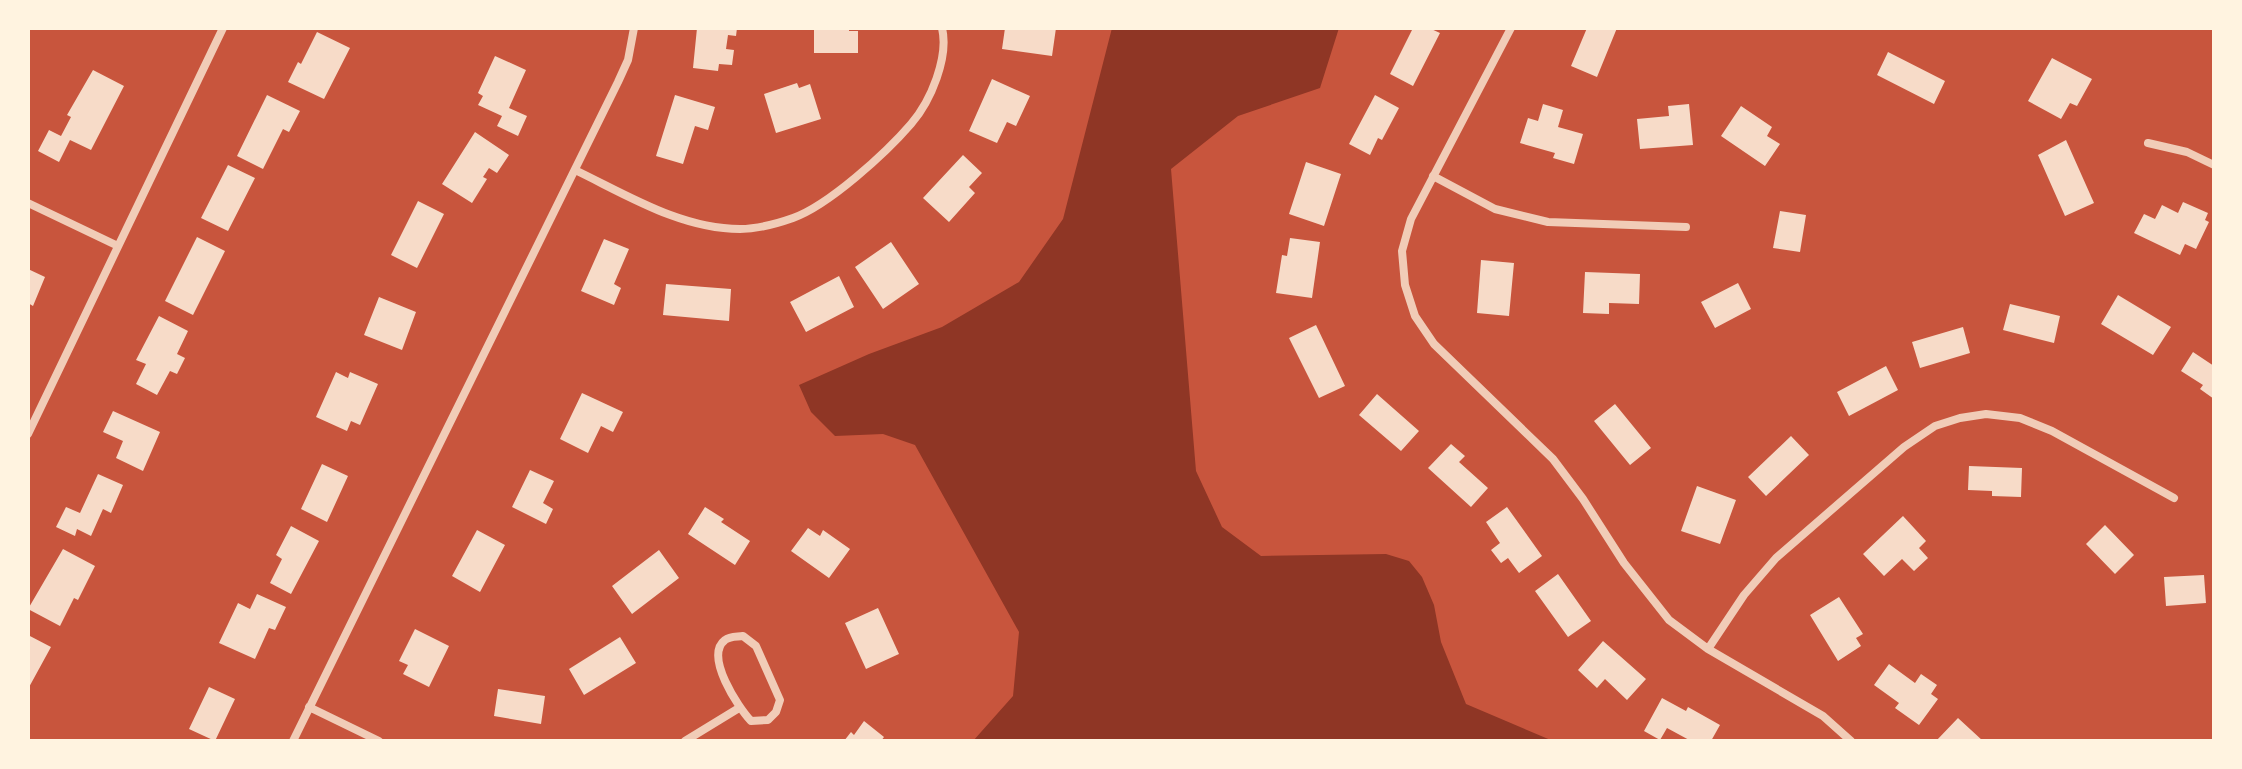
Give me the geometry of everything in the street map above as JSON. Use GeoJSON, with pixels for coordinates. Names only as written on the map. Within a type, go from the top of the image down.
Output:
{"type":"FeatureCollection","features":[{"type":"Feature","properties":{"kind":"street"},"geometry":{"type":"LineString","coordinates":[[28,434],[223,28]]}},
{"type":"Feature","properties":{"kind":"street"},"geometry":{"type":"LineString","coordinates":[[293,741],[628,60],[634,28]]}},
{"type":"Feature","properties":{"kind":"street"},"geometry":{"type":"LineString","coordinates":[[575,170],[663,212],[695,223],[740,229],[795,218],[822,202],[853,177],[912,123],[926,101],[938,69],[944,38],[942,28]]}},
{"type":"Feature","properties":{"kind":"street"},"geometry":{"type":"LineString","coordinates":[[1511,28],[1411,219],[1402,251],[1405,285],[1415,316],[1434,344],[1553,459],[1624,563],[1669,620],[1708,649],[1823,716],[1851,741]]}},
{"type":"Feature","properties":{"kind":"street"},"geometry":{"type":"LineString","coordinates":[[2148,143],[2187,152],[2214,165]]}},
{"type":"Feature","properties":{"kind":"street"},"geometry":{"type":"LineString","coordinates":[[1433,176],[1495,209],[1548,222],[1686,227]]}},
{"type":"Feature","properties":{"kind":"street"},"geometry":{"type":"LineString","coordinates":[[28,203],[118,246]]}},
{"type":"Feature","properties":{"kind":"street"},"geometry":{"type":"LineString","coordinates":[[1708,649],[1744,595],[1776,558],[1904,447],[1935,426],[1947,422],[1986,414],[2020,418],[2052,431],[2174,498]]}},
{"type":"Feature","properties":{"kind":"street"},"geometry":{"type":"LineString","coordinates":[[743,636],[756,646],[780,700],[776,712],[760,722],[751,721],[739,708],[717,662],[719,646],[727,638],[743,636]]}},
{"type":"Feature","properties":{"kind":"street"},"geometry":{"type":"LineString","coordinates":[[309,707],[379,741]]}},
{"type":"Feature","properties":{"kind":"street"},"geometry":{"type":"LineString","coordinates":[[685,741],[739,708]]}},
{"type":"Feature","properties":{"kind":"shaded area"},"geometry":{"type":"Polygon","coordinates":[[[1112,28],[1339,28],[1320,88],[1238,116],[1171,169],[1196,471],[1222,527],[1261,556],[1386,554],[1409,561],[1422,577],[1434,605],[1441,642],[1466,704],[1553,741],[973,741],[1013,696],[1019,632],[915,445],[883,434],[835,436],[811,412],[799,385],[869,354],[942,327],[1019,282],[1063,219],[1112,28]]]}},
{"type":"Feature","properties":{"kind":"building"},"geometry":{"type":"Polygon","coordinates":[[[697,28],[737,28],[736,36],[728,35],[726,49],[734,50],[732,65],[719,64],[718,71],[693,68],[697,28]]]}},
{"type":"Feature","properties":{"kind":"building"},"geometry":{"type":"Polygon","coordinates":[[[814,28],[858,31],[858,53],[814,53],[814,28]]]}},
{"type":"Feature","properties":{"kind":"building"},"geometry":{"type":"Polygon","coordinates":[[[1005,28],[1056,28],[1052,56],[1002,49],[1005,28]]]}},
{"type":"Feature","properties":{"kind":"building"},"geometry":{"type":"Polygon","coordinates":[[[1413,28],[1429,28],[1440,33],[1413,86],[1390,74],[1413,28]]]}},
{"type":"Feature","properties":{"kind":"building"},"geometry":{"type":"Polygon","coordinates":[[[1587,28],[1617,28],[1597,77],[1571,66],[1587,28]]]}},
{"type":"Feature","properties":{"kind":"building"},"geometry":{"type":"Polygon","coordinates":[[[317,32],[350,48],[324,99],[288,82],[317,32]]]}},
{"type":"Feature","properties":{"kind":"building"},"geometry":{"type":"Polygon","coordinates":[[[1888,52],[1945,81],[1934,104],[1877,75],[1888,52]]]}},
{"type":"Feature","properties":{"kind":"building"},"geometry":{"type":"Polygon","coordinates":[[[495,56],[526,70],[509,108],[527,116],[518,136],[497,126],[502,116],[478,105],[483,96],[478,93],[495,56]]]}},
{"type":"Feature","properties":{"kind":"building"},"geometry":{"type":"Polygon","coordinates":[[[2052,58],[2092,79],[2077,106],[2070,103],[2061,119],[2028,101],[2052,58]]]}},
{"type":"Feature","properties":{"kind":"building"},"geometry":{"type":"Polygon","coordinates":[[[93,70],[124,86],[91,150],[70,140],[59,162],[38,151],[49,130],[61,136],[71,117],[67,115],[93,70]]]}},
{"type":"Feature","properties":{"kind":"building"},"geometry":{"type":"Polygon","coordinates":[[[992,79],[1030,96],[1016,126],[1007,122],[997,143],[969,131],[992,79]]]}},
{"type":"Feature","properties":{"kind":"building"},"geometry":{"type":"Polygon","coordinates":[[[797,83],[799,88],[810,84],[821,119],[776,133],[764,94],[797,83]]]}},
{"type":"Feature","properties":{"kind":"building"},"geometry":{"type":"Polygon","coordinates":[[[267,95],[300,111],[289,132],[283,129],[263,169],[237,156],[267,95]]]}},
{"type":"Feature","properties":{"kind":"building"},"geometry":{"type":"Polygon","coordinates":[[[675,95],[715,107],[708,130],[695,126],[683,164],[656,156],[675,95]]]}},
{"type":"Feature","properties":{"kind":"building"},"geometry":{"type":"Polygon","coordinates":[[[1375,95],[1399,108],[1370,155],[1349,144],[1375,95]]]}},
{"type":"Feature","properties":{"kind":"building"},"geometry":{"type":"Polygon","coordinates":[[[1543,104],[1563,110],[1558,127],[1583,134],[1574,164],[1553,158],[1555,153],[1520,143],[1528,118],[1538,121],[1543,104]]]}},
{"type":"Feature","properties":{"kind":"building"},"geometry":{"type":"Polygon","coordinates":[[[1689,104],[1693,145],[1640,149],[1637,119],[1669,116],[1668,106],[1689,104]]]}},
{"type":"Feature","properties":{"kind":"building"},"geometry":{"type":"Polygon","coordinates":[[[1741,106],[1772,127],[1767,136],[1780,144],[1765,166],[1721,136],[1741,106]]]}},
{"type":"Feature","properties":{"kind":"building"},"geometry":{"type":"Polygon","coordinates":[[[475,132],[509,155],[497,173],[489,168],[483,177],[487,179],[472,203],[442,184],[475,132]]]}},
{"type":"Feature","properties":{"kind":"building"},"geometry":{"type":"Polygon","coordinates":[[[2066,140],[2094,203],[2065,216],[2038,155],[2066,140]]]}},
{"type":"Feature","properties":{"kind":"building"},"geometry":{"type":"Polygon","coordinates":[[[963,155],[982,173],[969,187],[975,193],[949,222],[923,198],[963,155]]]}},
{"type":"Feature","properties":{"kind":"building"},"geometry":{"type":"Polygon","coordinates":[[[1306,162],[1341,174],[1324,226],[1289,214],[1306,162]]]}},
{"type":"Feature","properties":{"kind":"building"},"geometry":{"type":"Polygon","coordinates":[[[228,165],[255,178],[228,231],[201,218],[228,165]]]}},
{"type":"Feature","properties":{"kind":"building"},"geometry":{"type":"Polygon","coordinates":[[[418,201],[444,214],[417,268],[391,255],[418,201]]]}},
{"type":"Feature","properties":{"kind":"building"},"geometry":{"type":"Polygon","coordinates":[[[2183,202],[2208,213],[2205,220],[2209,222],[2196,249],[2185,244],[2180,255],[2134,233],[2144,214],[2155,219],[2162,205],[2178,213],[2183,202]]]}},
{"type":"Feature","properties":{"kind":"building"},"geometry":{"type":"Polygon","coordinates":[[[1780,211],[1806,215],[1800,252],[1773,248],[1780,211]]]}},
{"type":"Feature","properties":{"kind":"building"},"geometry":{"type":"Polygon","coordinates":[[[197,237],[225,251],[193,315],[165,301],[197,237]]]}},
{"type":"Feature","properties":{"kind":"building"},"geometry":{"type":"Polygon","coordinates":[[[1290,238],[1320,242],[1312,298],[1276,293],[1282,255],[1287,256],[1290,238]]]}},
{"type":"Feature","properties":{"kind":"building"},"geometry":{"type":"Polygon","coordinates":[[[604,239],[629,249],[614,284],[621,288],[614,305],[581,291],[604,239]]]}},
{"type":"Feature","properties":{"kind":"building"},"geometry":{"type":"Polygon","coordinates":[[[891,242],[919,284],[883,309],[855,267],[891,242]]]}},
{"type":"Feature","properties":{"kind":"building"},"geometry":{"type":"Polygon","coordinates":[[[1481,260],[1514,263],[1509,316],[1477,313],[1481,260]]]}},
{"type":"Feature","properties":{"kind":"building"},"geometry":{"type":"Polygon","coordinates":[[[28,269],[45,277],[33,306],[28,303],[28,269]]]}},
{"type":"Feature","properties":{"kind":"building"},"geometry":{"type":"Polygon","coordinates":[[[1585,272],[1640,274],[1639,304],[1609,303],[1609,314],[1583,313],[1585,272]]]}},
{"type":"Feature","properties":{"kind":"building"},"geometry":{"type":"Polygon","coordinates":[[[839,276],[854,307],[806,332],[790,302],[839,276]]]}},
{"type":"Feature","properties":{"kind":"building"},"geometry":{"type":"Polygon","coordinates":[[[1738,283],[1751,309],[1715,328],[1701,302],[1738,283]]]}},
{"type":"Feature","properties":{"kind":"building"},"geometry":{"type":"Polygon","coordinates":[[[666,284],[731,289],[729,321],[663,315],[666,284]]]}},
{"type":"Feature","properties":{"kind":"building"},"geometry":{"type":"Polygon","coordinates":[[[2118,295],[2171,327],[2153,355],[2101,324],[2118,295]]]}},
{"type":"Feature","properties":{"kind":"building"},"geometry":{"type":"Polygon","coordinates":[[[379,297],[416,312],[402,350],[364,335],[379,297]]]}},
{"type":"Feature","properties":{"kind":"building"},"geometry":{"type":"Polygon","coordinates":[[[2010,304],[2060,316],[2054,343],[2003,330],[2010,304]]]}},
{"type":"Feature","properties":{"kind":"building"},"geometry":{"type":"Polygon","coordinates":[[[159,316],[188,331],[177,354],[185,358],[177,374],[170,371],[157,395],[136,384],[146,364],[136,360],[159,316]]]}},
{"type":"Feature","properties":{"kind":"building"},"geometry":{"type":"Polygon","coordinates":[[[1316,325],[1345,386],[1319,398],[1289,338],[1316,325]]]}},
{"type":"Feature","properties":{"kind":"building"},"geometry":{"type":"Polygon","coordinates":[[[1963,327],[1970,353],[1920,368],[1912,342],[1963,327]]]}},
{"type":"Feature","properties":{"kind":"building"},"geometry":{"type":"Polygon","coordinates":[[[2193,352],[2214,366],[2214,399],[2200,389],[2203,385],[2181,371],[2193,352]]]}},
{"type":"Feature","properties":{"kind":"building"},"geometry":{"type":"Polygon","coordinates":[[[1886,366],[1898,390],[1849,416],[1837,392],[1886,366]]]}},
{"type":"Feature","properties":{"kind":"building"},"geometry":{"type":"Polygon","coordinates":[[[336,372],[348,378],[350,372],[378,384],[360,425],[351,421],[347,431],[316,417],[336,372]]]}},
{"type":"Feature","properties":{"kind":"building"},"geometry":{"type":"Polygon","coordinates":[[[582,393],[623,412],[613,432],[601,426],[588,453],[560,439],[582,393]]]}},
{"type":"Feature","properties":{"kind":"building"},"geometry":{"type":"Polygon","coordinates":[[[1377,394],[1419,431],[1401,451],[1359,415],[1377,394]]]}},
{"type":"Feature","properties":{"kind":"building"},"geometry":{"type":"Polygon","coordinates":[[[1615,404],[1651,448],[1630,465],[1594,421],[1615,404]]]}},
{"type":"Feature","properties":{"kind":"building"},"geometry":{"type":"Polygon","coordinates":[[[113,411],[160,432],[143,471],[116,458],[123,441],[103,432],[113,411]]]}},
{"type":"Feature","properties":{"kind":"building"},"geometry":{"type":"Polygon","coordinates":[[[1791,436],[1809,455],[1766,496],[1748,477],[1791,436]]]}},
{"type":"Feature","properties":{"kind":"building"},"geometry":{"type":"Polygon","coordinates":[[[1451,444],[1465,456],[1459,462],[1488,488],[1471,507],[1428,468],[1451,444]]]}},
{"type":"Feature","properties":{"kind":"building"},"geometry":{"type":"Polygon","coordinates":[[[322,464],[348,476],[327,522],[301,509],[322,464]]]}},
{"type":"Feature","properties":{"kind":"building"},"geometry":{"type":"Polygon","coordinates":[[[1969,466],[2022,468],[2021,497],[1992,496],[1992,491],[1968,490],[1969,466]]]}},
{"type":"Feature","properties":{"kind":"building"},"geometry":{"type":"Polygon","coordinates":[[[530,470],[554,481],[543,503],[553,509],[546,524],[512,507],[530,470]]]}},
{"type":"Feature","properties":{"kind":"building"},"geometry":{"type":"Polygon","coordinates":[[[98,474],[123,485],[111,513],[103,509],[91,536],[77,529],[75,536],[56,527],[66,507],[80,513],[98,474]]]}},
{"type":"Feature","properties":{"kind":"building"},"geometry":{"type":"Polygon","coordinates":[[[1697,486],[1736,500],[1720,544],[1681,531],[1697,486]]]}},
{"type":"Feature","properties":{"kind":"building"},"geometry":{"type":"Polygon","coordinates":[[[705,507],[750,541],[735,565],[688,534],[705,507]]]}},
{"type":"Feature","properties":{"kind":"building"},"geometry":{"type":"Polygon","coordinates":[[[1507,507],[1542,556],[1519,573],[1508,558],[1501,563],[1491,550],[1500,543],[1486,522],[1507,507]]]}},
{"type":"Feature","properties":{"kind":"building"},"geometry":{"type":"Polygon","coordinates":[[[1903,516],[1926,541],[1919,548],[1928,558],[1914,571],[1902,559],[1884,576],[1863,554],[1903,516]]]}},
{"type":"Feature","properties":{"kind":"building"},"geometry":{"type":"Polygon","coordinates":[[[2105,525],[2134,555],[2115,574],[2086,544],[2105,525]]]}},
{"type":"Feature","properties":{"kind":"building"},"geometry":{"type":"Polygon","coordinates":[[[291,526],[319,541],[291,594],[270,583],[282,559],[276,555],[291,526]]]}},
{"type":"Feature","properties":{"kind":"building"},"geometry":{"type":"Polygon","coordinates":[[[808,528],[820,536],[823,530],[850,549],[829,578],[791,551],[808,528]]]}},
{"type":"Feature","properties":{"kind":"building"},"geometry":{"type":"Polygon","coordinates":[[[477,530],[505,545],[480,592],[452,576],[477,530]]]}},
{"type":"Feature","properties":{"kind":"building"},"geometry":{"type":"Polygon","coordinates":[[[63,549],[95,566],[78,600],[74,598],[60,626],[28,609],[63,549]]]}},
{"type":"Feature","properties":{"kind":"building"},"geometry":{"type":"Polygon","coordinates":[[[659,550],[679,578],[632,614],[612,586],[659,550]]]}},
{"type":"Feature","properties":{"kind":"building"},"geometry":{"type":"Polygon","coordinates":[[[1558,574],[1591,621],[1568,637],[1535,591],[1558,574]]]}},
{"type":"Feature","properties":{"kind":"building"},"geometry":{"type":"Polygon","coordinates":[[[2204,575],[2206,603],[2166,606],[2164,577],[2204,575]]]}},
{"type":"Feature","properties":{"kind":"building"},"geometry":{"type":"Polygon","coordinates":[[[257,594],[286,607],[275,630],[269,628],[255,659],[219,643],[238,603],[250,609],[257,594]]]}},
{"type":"Feature","properties":{"kind":"building"},"geometry":{"type":"Polygon","coordinates":[[[1839,597],[1863,634],[1856,638],[1861,646],[1838,661],[1810,615],[1839,597]]]}},
{"type":"Feature","properties":{"kind":"building"},"geometry":{"type":"Polygon","coordinates":[[[878,608],[899,654],[866,669],[845,623],[878,608]]]}},
{"type":"Feature","properties":{"kind":"building"},"geometry":{"type":"Polygon","coordinates":[[[415,629],[449,646],[429,687],[403,674],[408,665],[399,661],[415,629]]]}},
{"type":"Feature","properties":{"kind":"building"},"geometry":{"type":"Polygon","coordinates":[[[28,635],[51,647],[28,689],[28,635]]]}},
{"type":"Feature","properties":{"kind":"building"},"geometry":{"type":"Polygon","coordinates":[[[620,637],[636,663],[584,695],[569,669],[620,637]]]}},
{"type":"Feature","properties":{"kind":"building"},"geometry":{"type":"Polygon","coordinates":[[[1603,641],[1646,679],[1627,700],[1605,679],[1597,688],[1578,670],[1603,641]]]}},
{"type":"Feature","properties":{"kind":"building"},"geometry":{"type":"Polygon","coordinates":[[[1889,664],[1915,683],[1921,674],[1937,685],[1931,694],[1938,699],[1919,725],[1895,708],[1899,703],[1874,685],[1889,664]]]}},
{"type":"Feature","properties":{"kind":"building"},"geometry":{"type":"Polygon","coordinates":[[[209,687],[235,699],[215,741],[189,729],[209,687]]]}},
{"type":"Feature","properties":{"kind":"building"},"geometry":{"type":"Polygon","coordinates":[[[498,689],[545,696],[541,724],[494,716],[498,689]]]}},
{"type":"Feature","properties":{"kind":"building"},"geometry":{"type":"Polygon","coordinates":[[[1662,698],[1686,711],[1688,707],[1720,725],[1711,741],[1691,741],[1667,728],[1660,740],[1644,731],[1662,698]]]}},
{"type":"Feature","properties":{"kind":"building"},"geometry":{"type":"Polygon","coordinates":[[[1958,718],[1983,741],[1936,741],[1958,718]]]}},
{"type":"Feature","properties":{"kind":"building"},"geometry":{"type":"Polygon","coordinates":[[[864,721],[884,737],[881,741],[844,741],[851,732],[854,735],[864,721]]]}}]}
